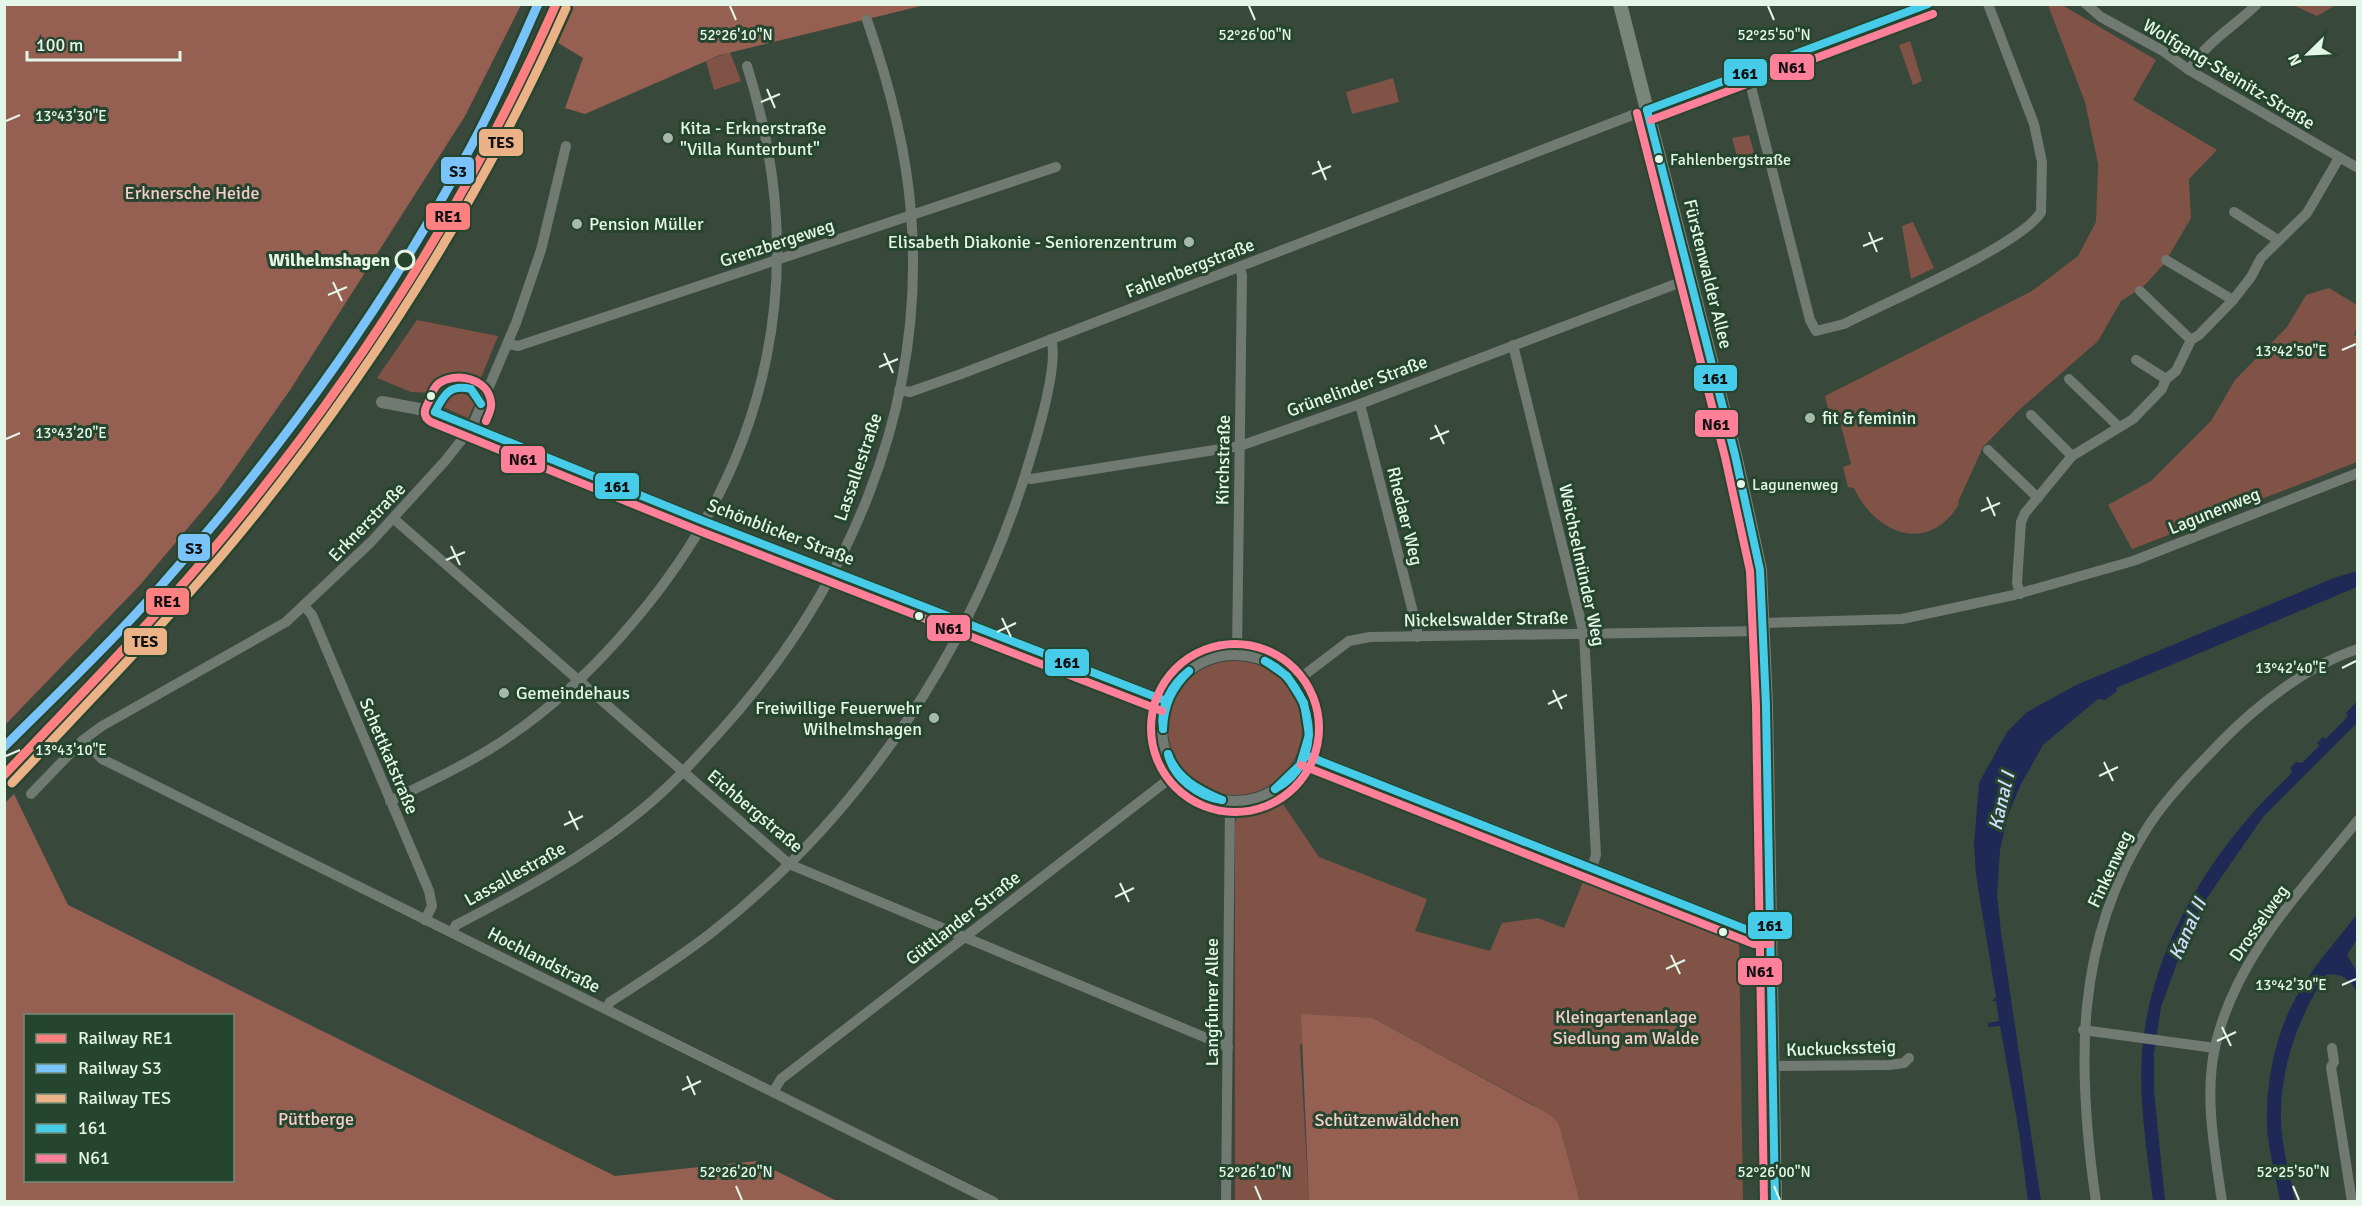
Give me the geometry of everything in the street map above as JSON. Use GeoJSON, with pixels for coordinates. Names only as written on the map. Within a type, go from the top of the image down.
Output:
{"type":"FeatureCollection","features":[{"type":"Feature","properties":{"kind":"main road","name":"Fürstenwalder Allee"},"geometry":{"type":"LineString","coordinates":[[1620,4],[1747,508],[1760,570],[1764,627],[1775,1202]]}},
{"type":"Feature","properties":{"kind":"street","name":"Fahlenbergstraße"},"geometry":{"type":"LineString","coordinates":[[899,390],[910,392],[1052,339],[1748,71],[1929,4]]}},
{"type":"Feature","properties":{"kind":"street"},"geometry":{"type":"LineString","coordinates":[[1748,71],[1810,320],[1816,331],[1844,324],[2004,244],[2037,219],[2041,212],[2042,162],[2034,124],[1988,4]]}},
{"type":"Feature","properties":{"kind":"street","name":"Wolfgang-Steinitz-Straße"},"geometry":{"type":"LineString","coordinates":[[2086,4],[2101,17],[2163,51],[2189,70],[2358,168]]}},
{"type":"Feature","properties":{"kind":"street"},"geometry":{"type":"LineString","coordinates":[[2189,70],[2198,56],[2233,22],[2245,16],[2257,4]]}},
{"type":"Feature","properties":{"kind":"street","name":"Lassallestraße"},"geometry":{"type":"LineString","coordinates":[[452,932],[456,925],[568,864],[635,816],[683,772],[777,664],[808,619],[834,572],[869,493],[899,390],[911,301],[911,216],[896,114],[867,20]]}},
{"type":"Feature","properties":{"kind":"street"},"geometry":{"type":"LineString","coordinates":[[390,801],[492,748],[579,680],[642,613],[676,569],[706,522],[735,461],[758,395],[772,325],[777,260],[772,170],[747,66]]}},
{"type":"Feature","properties":{"kind":"street","name":"Erknerstraße"},"geometry":{"type":"LineString","coordinates":[[31,794],[83,740],[102,726],[271,632],[305,607],[394,519],[472,428],[508,344],[541,250],[566,146]]}},
{"type":"Feature","properties":{"kind":"street"},"geometry":{"type":"LineString","coordinates":[[2020,594],[2017,583],[2021,522],[2038,498],[2072,456],[2133,419],[2162,389],[2166,379],[2176,371],[2191,340],[2199,335],[2233,300],[2251,277],[2261,258],[2307,213],[2339,158]]}},
{"type":"Feature","properties":{"kind":"street","name":"Grenzbergeweg"},"geometry":{"type":"LineString","coordinates":[[508,344],[518,346],[1056,167]]}},
{"type":"Feature","properties":{"kind":"street"},"geometry":{"type":"LineString","coordinates":[[2234,212],[2278,240]]}},
{"type":"Feature","properties":{"kind":"street"},"geometry":{"type":"LineString","coordinates":[[2166,260],[2233,300]]}},
{"type":"Feature","properties":{"kind":"street","name":"Kirchstraße"},"geometry":{"type":"LineString","coordinates":[[1237,653],[1242,276],[1240,267]]}},
{"type":"Feature","properties":{"kind":"street","name":"Grünelinder Straße"},"geometry":{"type":"LineString","coordinates":[[1025,477],[1032,478],[1240,446],[1360,404],[1689,279]]}},
{"type":"Feature","properties":{"kind":"street"},"geometry":{"type":"LineString","coordinates":[[2140,291],[2191,340]]}},
{"type":"Feature","properties":{"kind":"street"},"geometry":{"type":"LineString","coordinates":[[606,1009],[610,1002],[712,933],[789,864],[837,813],[883,755],[928,688],[966,624],[997,555],[1025,477],[1052,367],[1052,339]]}},
{"type":"Feature","properties":{"kind":"street","name":"Weichselmünder Weg"},"geometry":{"type":"LineString","coordinates":[[1514,345],[1584,634],[1596,855],[1592,868]]}},
{"type":"Feature","properties":{"kind":"street"},"geometry":{"type":"LineString","coordinates":[[2136,360],[2166,379]]}},
{"type":"Feature","properties":{"kind":"street"},"geometry":{"type":"LineString","coordinates":[[2069,379],[2119,427]]}},
{"type":"Feature","properties":{"kind":"street","name":"Schönblicker Straße"},"geometry":{"type":"LineString","coordinates":[[382,402],[435,412],[706,522],[1166,701]]}},
{"type":"Feature","properties":{"kind":"street","name":"Rhedaer Weg"},"geometry":{"type":"LineString","coordinates":[[1360,404],[1417,637]]}},
{"type":"Feature","properties":{"kind":"street"},"geometry":{"type":"LineString","coordinates":[[2031,415],[2072,456]]}},
{"type":"Feature","properties":{"kind":"street"},"geometry":{"type":"LineString","coordinates":[[1988,450],[2038,498]]}},
{"type":"Feature","properties":{"kind":"street","name":"Lagunenweg"},"geometry":{"type":"LineString","coordinates":[[1764,627],[1902,619],[2020,594],[2133,561],[2358,473]]}},
{"type":"Feature","properties":{"kind":"street","name":"Eichbergstraße"},"geometry":{"type":"LineString","coordinates":[[394,519],[789,864],[1228,1047]]}},
{"type":"Feature","properties":{"kind":"street","name":"Schettkatstraße"},"geometry":{"type":"LineString","coordinates":[[305,607],[312,615],[429,891],[432,906],[425,920]]}},
{"type":"Feature","properties":{"kind":"street","name":"Nickelswalder Straße"},"geometry":{"type":"LineString","coordinates":[[1295,682],[1349,641],[1370,637],[1584,634],[1764,627]]}},
{"type":"Feature","properties":{"kind":"street","name":"Finkenweg"},"geometry":{"type":"LineString","coordinates":[[2096,1202],[2085,1106],[2084,1030],[2089,981],[2101,929],[2131,857],[2155,817],[2188,777],[2254,711],[2320,666],[2358,649]]}},
{"type":"Feature","properties":{"kind":"street"},"geometry":{"type":"LineString","coordinates":[[1237,653],[1267,661],[1295,682],[1309,722],[1305,755],[1290,777],[1269,794],[1252,800],[1230,803],[1200,793],[1177,773],[1164,745],[1161,718],[1174,685],[1199,663],[1214,657],[1237,653]]}},
{"type":"Feature","properties":{"kind":"street","name":"Hochlandstraße"},"geometry":{"type":"LineString","coordinates":[[83,740],[102,759],[994,1202]]}},
{"type":"Feature","properties":{"kind":"street"},"geometry":{"type":"LineString","coordinates":[[1305,755],[1758,934],[1770,934]]}},
{"type":"Feature","properties":{"kind":"street","name":"Güttlander Straße"},"geometry":{"type":"LineString","coordinates":[[773,1092],[781,1080],[1177,773]]}},
{"type":"Feature","properties":{"kind":"street","name":"Langfuhrer Allee"},"geometry":{"type":"LineString","coordinates":[[1226,1202],[1230,803]]}},
{"type":"Feature","properties":{"kind":"street","name":"Drosselweg"},"geometry":{"type":"LineString","coordinates":[[2222,1202],[2212,1124],[2215,1048],[2240,980],[2259,945],[2358,820]]}},
{"type":"Feature","properties":{"kind":"street"},"geometry":{"type":"LineString","coordinates":[[2084,1030],[2215,1048]]}},
{"type":"Feature","properties":{"kind":"street"},"geometry":{"type":"LineString","coordinates":[[2332,1048],[2334,1062],[2331,1067],[2352,1202]]}},
{"type":"Feature","properties":{"kind":"street","name":"Kuckuckssteig"},"geometry":{"type":"LineString","coordinates":[[1772,1066],[1889,1065],[1904,1063],[1909,1058]]}},
{"type":"Feature","properties":{"kind":"green space","name":"Erknersche Heide"},"geometry":{"type":"Polygon","coordinates":[[[5,4],[521,5],[465,116],[290,390],[218,492],[140,585],[5,725],[5,4]]]}},
{"type":"Feature","properties":{"kind":"green space"},"geometry":{"type":"Polygon","coordinates":[[[570,5],[925,5],[720,55],[585,114],[565,108],[583,58],[555,41],[570,5]]]}},
{"type":"Feature","properties":{"kind":"green space"},"geometry":{"type":"Polygon","coordinates":[[[2048,5],[2062,5],[2156,60],[2133,100],[2217,150],[2189,179],[2191,218],[2164,264],[2143,287],[2121,301],[2098,341],[2019,410],[1983,447],[1959,504],[1947,520],[1933,529],[1918,533],[1903,532],[1889,527],[1875,517],[1863,504],[1854,488],[1848,487],[1843,467],[1851,464],[1838,414],[1830,416],[1825,396],[2032,291],[2078,256],[2096,222],[2098,164],[2085,102],[2048,5]]]}},
{"type":"Feature","properties":{"kind":"green space"},"geometry":{"type":"Polygon","coordinates":[[[2293,5],[2336,5],[2317,16],[2293,5]]]}},
{"type":"Feature","properties":{"kind":"green space"},"geometry":{"type":"Polygon","coordinates":[[[1910,41],[1922,81],[1913,85],[1899,45],[1910,41]]]}},
{"type":"Feature","properties":{"kind":"green space"},"geometry":{"type":"Polygon","coordinates":[[[730,52],[741,81],[714,90],[706,61],[730,52]]]}},
{"type":"Feature","properties":{"kind":"green space"},"geometry":{"type":"Polygon","coordinates":[[[1393,78],[1399,102],[1352,114],[1346,92],[1393,78]]]}},
{"type":"Feature","properties":{"kind":"green space"},"geometry":{"type":"Polygon","coordinates":[[[1749,135],[1755,156],[1738,160],[1732,138],[1749,135]]]}},
{"type":"Feature","properties":{"kind":"green space"},"geometry":{"type":"Polygon","coordinates":[[[1913,222],[1934,268],[1911,279],[1902,226],[1913,222]]]}},
{"type":"Feature","properties":{"kind":"green space"},"geometry":{"type":"Polygon","coordinates":[[[2329,288],[2357,305],[2357,326],[2354,335],[2358,337],[2357,462],[2132,549],[2108,505],[2151,481],[2211,421],[2235,380],[2287,327],[2306,295],[2329,288]]]}},
{"type":"Feature","properties":{"kind":"green space"},"geometry":{"type":"Polygon","coordinates":[[[417,320],[498,336],[480,380],[446,382],[435,393],[411,392],[377,378],[417,320]]]}},
{"type":"Feature","properties":{"kind":"green space"},"geometry":{"type":"Polygon","coordinates":[[[459,391],[472,398],[475,403],[468,418],[443,407],[447,397],[459,391]]]}},
{"type":"Feature","properties":{"kind":"green space"},"geometry":{"type":"Polygon","coordinates":[[[1235,661],[1261,666],[1282,681],[1297,702],[1302,728],[1297,754],[1282,775],[1261,790],[1235,795],[1209,790],[1188,775],[1173,754],[1168,728],[1173,702],[1188,681],[1209,666],[1235,661]]]}},
{"type":"Feature","properties":{"kind":"green space","name":"Püttberge"},"geometry":{"type":"Polygon","coordinates":[[[14,794],[68,905],[615,1176],[756,1161],[837,1201],[5,1201],[4,804],[14,794]]]}},
{"type":"Feature","properties":{"kind":"green space","name":"Kleingartenanlage Siedlung am Walde"},"geometry":{"type":"Polygon","coordinates":[[[1277,801],[1283,804],[1319,857],[1427,899],[1415,931],[1490,951],[1502,923],[1538,918],[1564,928],[1585,877],[1739,938],[1743,1201],[1580,1201],[1559,1124],[1531,1104],[1373,1018],[1300,1045],[1309,1201],[1235,1202],[1235,823],[1238,814],[1248,813],[1277,801]]]}},
{"type":"Feature","properties":{"kind":"green space","name":"Schützenwäldchen"},"geometry":{"type":"Polygon","coordinates":[[[1301,1014],[1373,1018],[1550,1115],[1559,1124],[1580,1201],[1309,1201],[1301,1014]]]}},
{"type":"Feature","properties":{"kind":"water","name":"Kanal I"},"geometry":{"type":"Polygon","coordinates":[[[2357,571],[2357,587],[2116,688],[2117,691],[2105,700],[2098,699],[2043,745],[2021,784],[2008,815],[2000,850],[1997,895],[2041,1201],[2028,1201],[2019,1132],[2000,1026],[1988,1027],[1988,1023],[1999,1021],[1996,1001],[1992,1001],[1996,997],[1976,875],[1974,844],[1979,783],[2007,732],[2027,712],[2076,685],[2334,578],[2357,571]]]}},
{"type":"Feature","properties":{"kind":"water","name":"Kanal II"},"geometry":{"type":"Polygon","coordinates":[[[2357,701],[2357,723],[2263,817],[2200,908],[2178,960],[2161,1007],[2154,1053],[2154,1091],[2165,1201],[2153,1202],[2142,1102],[2141,1062],[2149,1004],[2160,967],[2192,897],[2213,863],[2262,803],[2289,776],[2292,771],[2290,768],[2296,762],[2302,763],[2319,746],[2317,743],[2323,737],[2326,739],[2348,716],[2346,713],[2357,701]]]}},
{"type":"Feature","properties":{"kind":"water"},"geometry":{"type":"Polygon","coordinates":[[[2357,914],[2357,939],[2347,955],[2357,972],[2357,992],[2344,978],[2326,975],[2308,1006],[2289,1056],[2282,1092],[2281,1121],[2285,1156],[2295,1201],[2280,1201],[2270,1153],[2267,1124],[2271,1069],[2275,1051],[2287,1016],[2304,984],[2357,914]]]}},
{"type":"Feature","properties":{"kind":"rail line","name":"S3"},"geometry":{"type":"LineString","coordinates":[[4,747],[153,595],[239,493],[320,388],[394,278],[462,163],[502,85],[538,4]]}},
{"type":"Feature","properties":{"kind":"rail line","name":"RE1"},"geometry":{"type":"LineString","coordinates":[[4,775],[121,652],[207,557],[282,464],[327,402],[413,275],[452,210],[524,74],[556,4]]}},
{"type":"Feature","properties":{"kind":"rail line","name":"TES"},"geometry":{"type":"LineString","coordinates":[[12,783],[215,564],[336,408],[380,345],[461,215],[498,147],[566,8]]}},
{"type":"Feature","properties":{"kind":"transit line","name":"161"},"geometry":{"type":"LineString","coordinates":[[1647,110],[1928,4]]}},
{"type":"Feature","properties":{"kind":"transit line","name":"N61"},"geometry":{"type":"LineString","coordinates":[[1651,120],[1933,14]]}},
{"type":"Feature","properties":{"kind":"transit line","name":"161"},"geometry":{"type":"LineString","coordinates":[[1647,110],[1735,455],[1760,570],[1766,706],[1775,1202]]}},
{"type":"Feature","properties":{"kind":"transit line","name":"N61"},"geometry":{"type":"LineString","coordinates":[[1637,113],[1725,457],[1750,571],[1756,706],[1764,1202]]}},
{"type":"Feature","properties":{"kind":"transit line","name":"N61"},"geometry":{"type":"LineString","coordinates":[[486,421],[491,408],[489,394],[478,383],[470,379],[453,378],[438,384],[425,410],[425,415],[431,422],[702,532],[1162,711]]}},
{"type":"Feature","properties":{"kind":"transit line","name":"161"},"geometry":{"type":"LineString","coordinates":[[435,412],[445,395],[458,388],[471,389],[481,404]]}},
{"type":"Feature","properties":{"kind":"transit line","name":"161"},"geometry":{"type":"LineString","coordinates":[[435,412],[706,522],[1166,701]]}},
{"type":"Feature","properties":{"kind":"transit line","name":"N61"},"geometry":{"type":"LineString","coordinates":[[1235,644],[1251,645],[1267,650],[1295,668],[1313,696],[1318,712],[1319,728],[1318,744],[1313,760],[1295,788],[1267,806],[1251,811],[1235,812],[1219,811],[1203,806],[1175,788],[1157,760],[1152,744],[1151,728],[1152,712],[1157,696],[1175,668],[1203,650],[1219,645],[1235,644]]}},
{"type":"Feature","properties":{"kind":"transit line","name":"161"},"geometry":{"type":"LineString","coordinates":[[1265,661],[1282,672],[1295,687],[1304,704],[1308,724],[1308,743],[1303,761],[1292,777],[1275,789]]}},
{"type":"Feature","properties":{"kind":"transit line","name":"161"},"geometry":{"type":"LineString","coordinates":[[1265,661],[1287,676],[1304,703],[1309,735],[1300,765],[1275,789]]}},
{"type":"Feature","properties":{"kind":"transit line","name":"161"},"geometry":{"type":"LineString","coordinates":[[1163,729],[1163,712],[1168,696],[1177,682],[1189,671]]}},
{"type":"Feature","properties":{"kind":"transit line","name":"161"},"geometry":{"type":"LineString","coordinates":[[1163,729],[1170,697],[1189,671]]}},
{"type":"Feature","properties":{"kind":"transit line","name":"161"},"geometry":{"type":"LineString","coordinates":[[1168,754],[1177,770],[1190,783],[1222,800]]}},
{"type":"Feature","properties":{"kind":"transit line","name":"161"},"geometry":{"type":"LineString","coordinates":[[1168,754],[1175,771],[1188,785],[1205,795],[1222,800]]}},
{"type":"Feature","properties":{"kind":"transit line","name":"161"},"geometry":{"type":"LineString","coordinates":[[1305,755],[1758,934],[1770,934]]}},
{"type":"Feature","properties":{"kind":"transit line","name":"N61"},"geometry":{"type":"LineString","coordinates":[[1301,765],[1754,944],[1770,944]]}},
{"type":"Feature","properties":{"kind":"place","name":"Kita - Erknerstraße \"Villa Kunterbunt\""},"geometry":{"type":"Point","coordinates":[668,138]}},
{"type":"Feature","properties":{"kind":"place","name":"Fahlenbergstraße"},"geometry":{"type":"Point","coordinates":[1659,159]}},
{"type":"Feature","properties":{"kind":"place","name":"Pension Müller"},"geometry":{"type":"Point","coordinates":[577,224]}},
{"type":"Feature","properties":{"kind":"place","name":"Elisabeth Diakonie - Seniorenzentrum"},"geometry":{"type":"Point","coordinates":[1189,242]}},
{"type":"Feature","properties":{"kind":"place","name":"Wilhelmshagen"},"geometry":{"type":"Point","coordinates":[405,260]}},
{"type":"Feature","properties":{"kind":"place","name":"fit & feminin"},"geometry":{"type":"Point","coordinates":[1810,418]}},
{"type":"Feature","properties":{"kind":"place","name":"Lagunenweg"},"geometry":{"type":"Point","coordinates":[1741,484]}},
{"type":"Feature","properties":{"kind":"place","name":"Gemeindehaus"},"geometry":{"type":"Point","coordinates":[504,693]}},
{"type":"Feature","properties":{"kind":"place","name":"Freiwillige Feuerwehr Wilhelmshagen"},"geometry":{"type":"Point","coordinates":[934,718]}}]}
